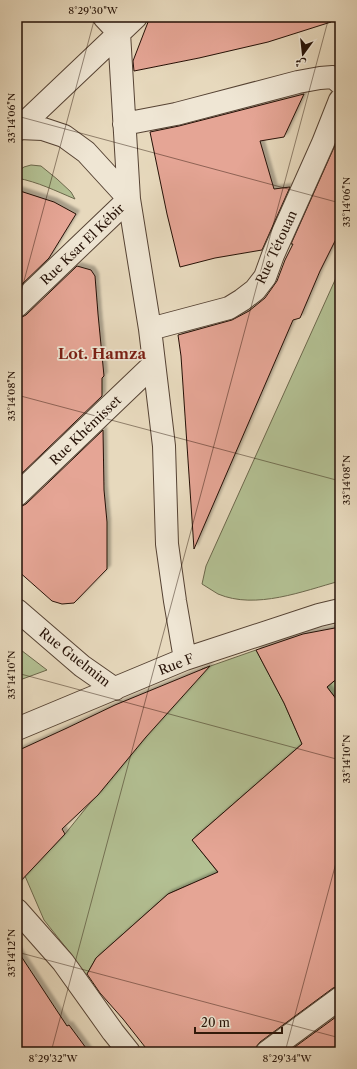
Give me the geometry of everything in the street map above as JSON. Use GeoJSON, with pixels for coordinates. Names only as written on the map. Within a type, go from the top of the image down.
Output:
{"type":"FeatureCollection","features":[{"type":"Feature","properties":{"kind":"street"},"geometry":{"type":"LineString","coordinates":[[104,17],[119,33],[129,199],[150,329],[164,446],[167,544],[185,659]]}},
{"type":"Feature","properties":{"kind":"street"},"geometry":{"type":"LineString","coordinates":[[18,129],[136,17]]}},
{"type":"Feature","properties":{"kind":"street"},"geometry":{"type":"LineString","coordinates":[[124,124],[176,114],[298,82],[333,77],[340,83]]}},
{"type":"Feature","properties":{"kind":"street","name":"Rue Tétouan"},"geometry":{"type":"LineString","coordinates":[[150,329],[229,308],[255,290],[265,277],[273,255],[337,111],[340,100]]}},
{"type":"Feature","properties":{"kind":"street"},"geometry":{"type":"LineString","coordinates":[[18,129],[43,130],[64,136],[86,152],[129,199]]}},
{"type":"Feature","properties":{"kind":"street","name":"Rue Ksar El Kébir"},"geometry":{"type":"LineString","coordinates":[[17,306],[129,199]]}},
{"type":"Feature","properties":{"kind":"street","name":"Rue Khémisset"},"geometry":{"type":"LineString","coordinates":[[17,495],[154,364]]}},
{"type":"Feature","properties":{"kind":"street","name":"Rue Guelmim"},"geometry":{"type":"LineString","coordinates":[[17,610],[82,666],[115,689]]}},
{"type":"Feature","properties":{"kind":"street","name":"Rue F"},"geometry":{"type":"LineString","coordinates":[[17,729],[185,659],[319,615],[340,610]]}},
{"type":"Feature","properties":{"kind":"street"},"geometry":{"type":"LineString","coordinates":[[17,910],[63,962],[129,1052]]}},
{"type":"Feature","properties":{"kind":"street"},"geometry":{"type":"LineString","coordinates":[[267,1052],[340,998]]}},
{"type":"Feature","properties":{"kind":"green space"},"geometry":{"type":"Polygon","coordinates":[[[31,165],[41,166],[71,192],[75,199],[40,184],[17,178],[17,172],[24,167],[31,165]]]}},
{"type":"Feature","properties":{"kind":"green space"},"geometry":{"type":"Polygon","coordinates":[[[340,269],[340,581],[295,594],[264,600],[248,600],[218,594],[202,584],[206,566],[340,269]]]}},
{"type":"Feature","properties":{"kind":"green space"},"geometry":{"type":"Polygon","coordinates":[[[17,647],[47,670],[17,681],[17,647]]]}},
{"type":"Feature","properties":{"kind":"green space"},"geometry":{"type":"Polygon","coordinates":[[[256,650],[284,703],[302,744],[192,840],[256,920],[237,936],[191,884],[168,894],[96,958],[86,976],[44,920],[25,876],[65,834],[202,669],[256,650]]]}},
{"type":"Feature","properties":{"kind":"green space"},"geometry":{"type":"Polygon","coordinates":[[[340,676],[340,704],[327,687],[340,676]]]}},
{"type":"Feature","properties":{"kind":"building"},"geometry":{"type":"Polygon","coordinates":[[[150,17],[330,17],[331,22],[268,42],[134,71],[133,61],[150,17]]]}},
{"type":"Feature","properties":{"kind":"building"},"geometry":{"type":"Polygon","coordinates":[[[304,94],[284,137],[260,141],[274,189],[290,187],[262,250],[215,258],[180,267],[150,132],[304,94]]]}},
{"type":"Feature","properties":{"kind":"building"},"geometry":{"type":"Polygon","coordinates":[[[340,134],[340,231],[320,271],[300,318],[293,320],[194,549],[181,356],[178,335],[232,320],[249,311],[265,298],[277,281],[293,244],[291,244],[340,134]]]}},
{"type":"Feature","properties":{"kind":"building"},"geometry":{"type":"Polygon","coordinates":[[[17,190],[54,202],[76,214],[49,258],[17,289],[17,190]]]}},
{"type":"Feature","properties":{"kind":"building"},"geometry":{"type":"Polygon","coordinates":[[[77,266],[91,270],[95,276],[104,376],[102,378],[102,396],[17,478],[17,318],[26,315],[77,266]]]}},
{"type":"Feature","properties":{"kind":"building"},"geometry":{"type":"Polygon","coordinates":[[[103,430],[104,490],[107,522],[107,569],[74,603],[62,604],[52,601],[17,570],[17,507],[26,504],[103,430]]]}},
{"type":"Feature","properties":{"kind":"building"},"geometry":{"type":"Polygon","coordinates":[[[340,627],[340,676],[327,687],[340,704],[340,986],[333,988],[260,1042],[256,1047],[255,1052],[149,1052],[100,993],[87,974],[96,958],[168,894],[218,872],[192,840],[302,744],[284,703],[256,650],[303,634],[340,627]]]}},
{"type":"Feature","properties":{"kind":"building"},"geometry":{"type":"Polygon","coordinates":[[[210,666],[146,737],[98,795],[62,829],[65,834],[17,885],[17,751],[115,705],[210,666]]]}},
{"type":"Feature","properties":{"kind":"building"},"geometry":{"type":"Polygon","coordinates":[[[17,950],[67,1026],[69,1025],[89,1052],[17,1052],[17,950]]]}},
{"type":"Feature","properties":{"kind":"building"},"geometry":{"type":"Polygon","coordinates":[[[340,1014],[340,1052],[288,1052],[340,1014]]]}},
{"type":"Feature","properties":{"kind":"district","name":"Lot. Hamza"},"geometry":{"type":"Point","coordinates":[102,354]}}]}
